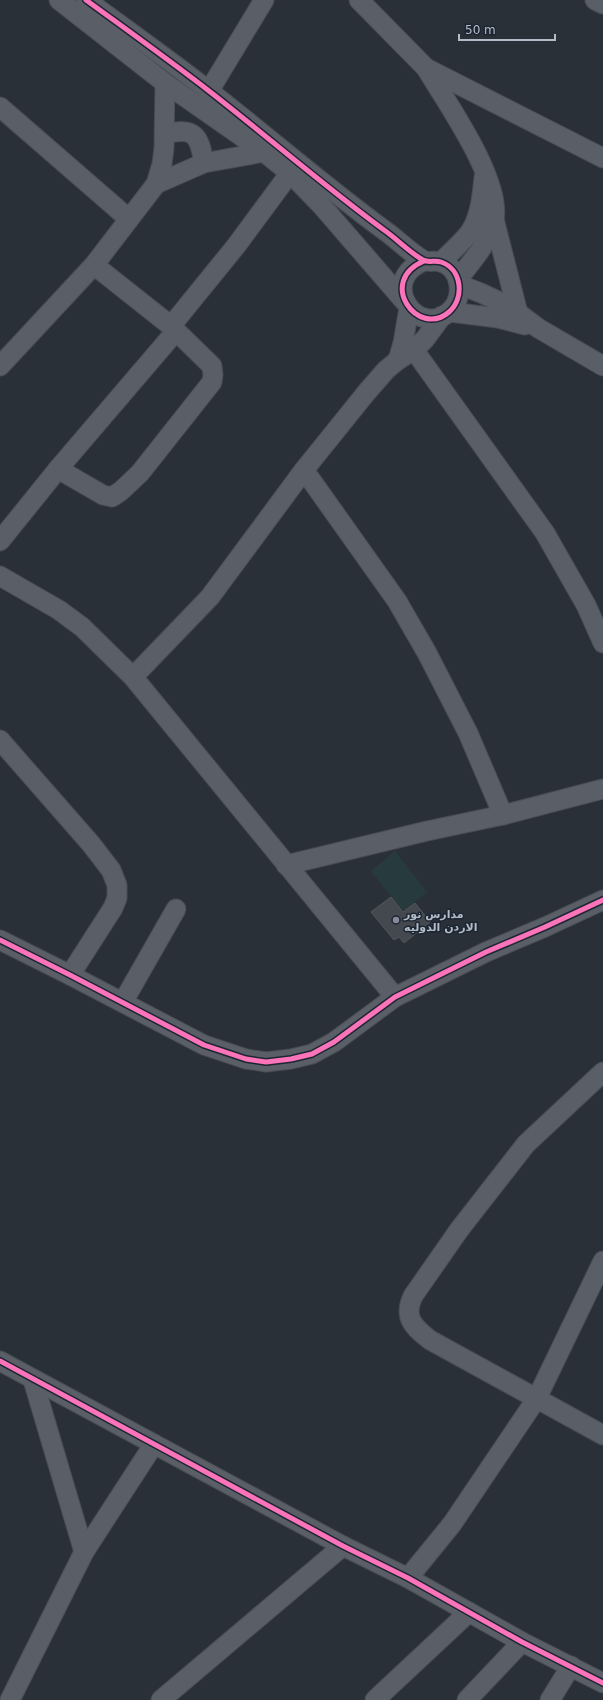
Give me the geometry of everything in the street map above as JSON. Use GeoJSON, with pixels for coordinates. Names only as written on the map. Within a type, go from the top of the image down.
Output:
{"type":"FeatureCollection","features":[{"type":"Feature","properties":{"kind":"street"},"geometry":{"type":"LineString","coordinates":[[59,0],[165,83],[264,152],[290,173],[304,186],[416,314],[424,318],[433,318],[446,314],[498,318],[538,328]]}},
{"type":"Feature","properties":{"kind":"street"},"geometry":{"type":"LineString","coordinates":[[86,0],[209,90],[354,208],[432,262],[451,269],[459,282],[518,313],[538,328],[603,366]]}},
{"type":"Feature","properties":{"kind":"street"},"geometry":{"type":"LineString","coordinates":[[209,90],[264,0]]}},
{"type":"Feature","properties":{"kind":"street"},"geometry":{"type":"LineString","coordinates":[[133,677],[210,597],[304,470],[366,393],[386,370],[425,339],[458,300],[459,282],[487,242],[494,219],[495,202],[485,172],[465,134],[426,68],[360,0]]}},
{"type":"Feature","properties":{"kind":"street"},"geometry":{"type":"LineString","coordinates":[[595,0],[603,4]]}},
{"type":"Feature","properties":{"kind":"street"},"geometry":{"type":"LineString","coordinates":[[426,68],[603,158]]}},
{"type":"Feature","properties":{"kind":"street"},"geometry":{"type":"LineString","coordinates":[[0,366],[94,265],[156,184],[162,164],[166,134],[165,83]]}},
{"type":"Feature","properties":{"kind":"street"},"geometry":{"type":"LineString","coordinates":[[0,107],[129,219]]}},
{"type":"Feature","properties":{"kind":"street"},"geometry":{"type":"LineString","coordinates":[[166,134],[185,131],[190,133],[200,144],[204,163]]}},
{"type":"Feature","properties":{"kind":"street"},"geometry":{"type":"LineString","coordinates":[[156,184],[204,163],[264,152]]}},
{"type":"Feature","properties":{"kind":"street"},"geometry":{"type":"LineString","coordinates":[[485,172],[482,200],[476,218],[467,236],[432,262],[416,264],[404,277],[402,290],[407,305],[403,343],[406,355],[545,533],[586,605],[603,642]]}},
{"type":"Feature","properties":{"kind":"street"},"geometry":{"type":"LineString","coordinates":[[0,540],[173,328],[290,173]]}},
{"type":"Feature","properties":{"kind":"street"},"geometry":{"type":"LineString","coordinates":[[494,219],[518,313]]}},
{"type":"Feature","properties":{"kind":"street"},"geometry":{"type":"LineString","coordinates":[[58,469],[103,496],[112,497],[121,491],[140,473],[212,382],[212,366],[173,328],[94,265]]}},
{"type":"Feature","properties":{"kind":"street"},"geometry":{"type":"LineString","coordinates":[[304,470],[397,601],[427,653],[468,733],[503,815]]}},
{"type":"Feature","properties":{"kind":"street"},"geometry":{"type":"LineString","coordinates":[[0,576],[58,610],[82,627],[133,677],[395,997]]}},
{"type":"Feature","properties":{"kind":"street"},"geometry":{"type":"LineString","coordinates":[[0,740],[91,844],[115,877],[117,884],[117,898],[113,908],[70,975]]}},
{"type":"Feature","properties":{"kind":"street"},"geometry":{"type":"LineString","coordinates":[[286,865],[427,831],[503,815],[603,789]]}},
{"type":"Feature","properties":{"kind":"street"},"geometry":{"type":"LineString","coordinates":[[0,940],[204,1045],[246,1059],[266,1062],[291,1059],[312,1054],[334,1042],[395,997],[486,952],[603,900]]}},
{"type":"Feature","properties":{"kind":"street"},"geometry":{"type":"LineString","coordinates":[[123,1002],[176,909]]}},
{"type":"Feature","properties":{"kind":"street"},"geometry":{"type":"LineString","coordinates":[[603,1072],[526,1144],[459,1230],[413,1296],[408,1314],[414,1325],[430,1340],[603,1435]]}},
{"type":"Feature","properties":{"kind":"street"},"geometry":{"type":"LineString","coordinates":[[408,1578],[452,1524],[537,1398],[603,1261]]}},
{"type":"Feature","properties":{"kind":"street"},"geometry":{"type":"LineString","coordinates":[[0,1361],[343,1546],[408,1578],[522,1642],[603,1683]]}},
{"type":"Feature","properties":{"kind":"street"},"geometry":{"type":"LineString","coordinates":[[33,1380],[84,1552]]}},
{"type":"Feature","properties":{"kind":"street"},"geometry":{"type":"LineString","coordinates":[[14,1699],[84,1552],[154,1444]]}},
{"type":"Feature","properties":{"kind":"street"},"geometry":{"type":"LineString","coordinates":[[161,1700],[343,1546]]}},
{"type":"Feature","properties":{"kind":"street"},"geometry":{"type":"LineString","coordinates":[[375,1700],[469,1612]]}},
{"type":"Feature","properties":{"kind":"street"},"geometry":{"type":"LineString","coordinates":[[467,1700],[522,1642]]}},
{"type":"Feature","properties":{"kind":"street"},"geometry":{"type":"LineString","coordinates":[[550,1700],[571,1666]]}},
{"type":"Feature","properties":{"kind":"green space"},"geometry":{"type":"Polygon","coordinates":[[[395,851],[427,892],[403,911],[371,871],[395,851]]]}},
{"type":"Feature","properties":{"kind":"building"},"geometry":{"type":"Polygon","coordinates":[[[391,897],[403,912],[415,903],[430,922],[404,943],[399,937],[394,940],[371,912],[391,897]]]}},
{"type":"Feature","properties":{"kind":"cycle path"},"geometry":{"type":"LineString","coordinates":[[86,0],[209,91],[418,257],[425,261],[439,261],[448,266],[457,277],[459,292],[454,306],[449,312],[437,318],[425,318],[415,313],[407,304],[403,293],[403,281],[410,270],[424,261]]}},
{"type":"Feature","properties":{"kind":"cycle path"},"geometry":{"type":"LineString","coordinates":[[0,940],[204,1045],[246,1059],[266,1062],[291,1059],[312,1054],[334,1042],[395,997],[486,952],[603,900]]}},
{"type":"Feature","properties":{"kind":"cycle path"},"geometry":{"type":"LineString","coordinates":[[0,1361],[343,1546],[408,1578],[522,1642],[603,1683]]}},
{"type":"Feature","properties":{"kind":"place","name":"مدارس نور الاردن الدوليه"},"geometry":{"type":"Point","coordinates":[396,920]}}]}
